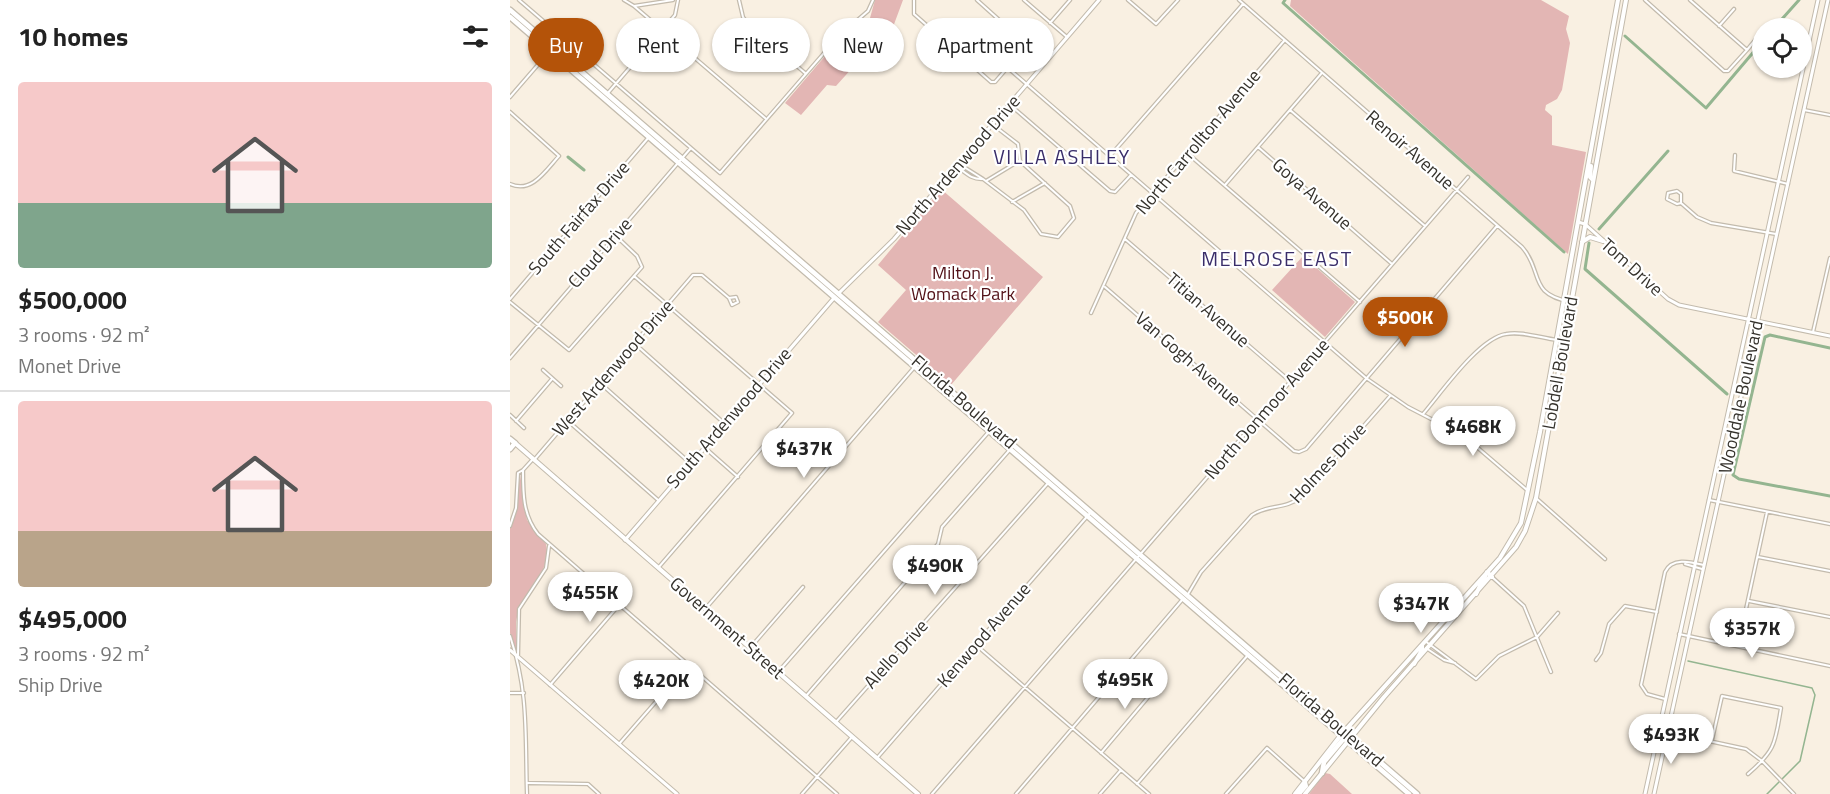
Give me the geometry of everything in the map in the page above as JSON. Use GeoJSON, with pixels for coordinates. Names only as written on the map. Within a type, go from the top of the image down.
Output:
{"type":"FeatureCollection","features":[{"type":"Feature","properties":{"kind":"main road","name":"Lobdell Boulevard"},"geometry":{"type":"LineString","coordinates":[[1346,736],[1514,538],[1529,492],[1618,0]]}},
{"type":"Feature","properties":{"kind":"main road","name":"Lobdell Boulevard"},"geometry":{"type":"LineString","coordinates":[[1346,736],[1414,665],[1492,577],[1525,531],[1536,498],[1626,0]]}},
{"type":"Feature","properties":{"kind":"main road","name":"Florida Boulevard"},"geometry":{"type":"LineString","coordinates":[[510,10],[528,26]]}},
{"type":"Feature","properties":{"kind":"main road","name":"Florida Boulevard"},"geometry":{"type":"LineString","coordinates":[[510,17],[528,32]]}},
{"type":"Feature","properties":{"kind":"main road","name":"Florida Boulevard"},"geometry":{"type":"LineString","coordinates":[[578,72],[1137,556],[1160,572],[1248,655],[1282,681]]}},
{"type":"Feature","properties":{"kind":"main road","name":"Florida Boulevard"},"geometry":{"type":"LineString","coordinates":[[579,72],[607,94],[649,137],[680,161]]}},
{"type":"Feature","properties":{"kind":"main road"},"geometry":{"type":"LineString","coordinates":[[1605,73],[1605,88],[1609,92]]}},
{"type":"Feature","properties":{"kind":"main road"},"geometry":{"type":"LineString","coordinates":[[1592,144],[1599,145]]}},
{"type":"Feature","properties":{"kind":"main road"},"geometry":{"type":"LineString","coordinates":[[1589,159],[1590,177],[1593,180]]}},
{"type":"Feature","properties":{"kind":"main road"},"geometry":{"type":"LineString","coordinates":[[1582,243],[1590,237],[1603,241]]}},
{"type":"Feature","properties":{"kind":"main road"},"geometry":{"type":"LineString","coordinates":[[1541,423],[1549,424]]}},
{"type":"Feature","properties":{"kind":"main road","name":"Government Street"},"geometry":{"type":"LineString","coordinates":[[510,439],[918,794]]}},
{"type":"Feature","properties":{"kind":"main road"},"geometry":{"type":"LineString","coordinates":[[510,449],[515,443]]}},
{"type":"Feature","properties":{"kind":"main road"},"geometry":{"type":"LineString","coordinates":[[1529,492],[1536,498]]}},
{"type":"Feature","properties":{"kind":"main road","name":"Florida Boulevard"},"geometry":{"type":"LineString","coordinates":[[1137,556],[1144,565],[1185,597],[1412,793]]}},
{"type":"Feature","properties":{"kind":"main road"},"geometry":{"type":"LineString","coordinates":[[1144,565],[1160,572]]}},
{"type":"Feature","properties":{"kind":"main road"},"geometry":{"type":"LineString","coordinates":[[1476,595],[1487,572],[1492,577]]}},
{"type":"Feature","properties":{"kind":"main road"},"geometry":{"type":"LineString","coordinates":[[1429,648],[1430,640],[1441,624]]}},
{"type":"Feature","properties":{"kind":"main road"},"geometry":{"type":"LineString","coordinates":[[1414,665],[1423,643]]}},
{"type":"Feature","properties":{"kind":"main road"},"geometry":{"type":"LineString","coordinates":[[1305,794],[1322,772],[1324,762],[1346,736]]}},
{"type":"Feature","properties":{"kind":"main road"},"geometry":{"type":"LineString","coordinates":[[1297,794],[1346,736]]}},
{"type":"Feature","properties":{"kind":"street"},"geometry":{"type":"LineString","coordinates":[[519,0],[720,173],[805,73],[838,37],[868,11],[873,0]]}},
{"type":"Feature","properties":{"kind":"street"},"geometry":{"type":"LineString","coordinates":[[624,0],[648,18]]}},
{"type":"Feature","properties":{"kind":"street"},"geometry":{"type":"LineString","coordinates":[[634,6],[673,0]]}},
{"type":"Feature","properties":{"kind":"street"},"geometry":{"type":"LineString","coordinates":[[672,18],[678,0]]}},
{"type":"Feature","properties":{"kind":"street"},"geometry":{"type":"LineString","coordinates":[[739,0],[743,17],[749,25],[805,73]]}},
{"type":"Feature","properties":{"kind":"street"},"geometry":{"type":"LineString","coordinates":[[914,0],[914,14],[919,18]]}},
{"type":"Feature","properties":{"kind":"street"},"geometry":{"type":"LineString","coordinates":[[977,0],[998,18]]}},
{"type":"Feature","properties":{"kind":"street"},"geometry":{"type":"LineString","coordinates":[[1024,0],[1044,18]]}},
{"type":"Feature","properties":{"kind":"street"},"geometry":{"type":"LineString","coordinates":[[1054,18],[1070,0]]}},
{"type":"Feature","properties":{"kind":"street","name":"North Ardenwood Drive"},"geometry":{"type":"LineString","coordinates":[[836,296],[894,239],[958,167],[1099,0]]}},
{"type":"Feature","properties":{"kind":"street"},"geometry":{"type":"LineString","coordinates":[[1128,0],[1156,24],[1178,0]]}},
{"type":"Feature","properties":{"kind":"street","name":"Renoir Avenue"},"geometry":{"type":"LineString","coordinates":[[1239,0],[1528,253],[1540,288],[1547,295],[1571,302]]}},
{"type":"Feature","properties":{"kind":"street"},"geometry":{"type":"LineString","coordinates":[[1645,0],[1724,71],[1728,71],[1752,44]]}},
{"type":"Feature","properties":{"kind":"street"},"geometry":{"type":"LineString","coordinates":[[1690,0],[1747,50]]}},
{"type":"Feature","properties":{"kind":"street"},"geometry":{"type":"LineString","coordinates":[[1818,1],[1828,2]]}},
{"type":"Feature","properties":{"kind":"street","name":"Wooddale Boulevard"},"geometry":{"type":"LineString","coordinates":[[1812,28],[1818,1]]}},
{"type":"Feature","properties":{"kind":"street","name":"Wooddale Boulevard"},"geometry":{"type":"LineString","coordinates":[[1654,794],[1828,2]]}},
{"type":"Feature","properties":{"kind":"street"},"geometry":{"type":"LineString","coordinates":[[1109,157],[1243,4]]}},
{"type":"Feature","properties":{"kind":"street"},"geometry":{"type":"LineString","coordinates":[[1719,26],[1734,9]]}},
{"type":"Feature","properties":{"kind":"street"},"geometry":{"type":"LineString","coordinates":[[1054,26],[1067,37]]}},
{"type":"Feature","properties":{"kind":"street","name":"North Carrollton Avenue"},"geometry":{"type":"LineString","coordinates":[[1091,313],[1105,288],[1136,213],[1284,41]]}},
{"type":"Feature","properties":{"kind":"street"},"geometry":{"type":"LineString","coordinates":[[700,62],[765,118]]}},
{"type":"Feature","properties":{"kind":"street"},"geometry":{"type":"LineString","coordinates":[[510,97],[532,72]]}},
{"type":"Feature","properties":{"kind":"street"},"geometry":{"type":"LineString","coordinates":[[607,94],[626,72]]}},
{"type":"Feature","properties":{"kind":"street"},"geometry":{"type":"LineString","coordinates":[[980,72],[991,82],[995,82],[1004,72]]}},
{"type":"Feature","properties":{"kind":"street"},"geometry":{"type":"LineString","coordinates":[[1012,72],[1366,378],[1390,396],[1468,440],[1529,492]]}},
{"type":"Feature","properties":{"kind":"street"},"geometry":{"type":"LineString","coordinates":[[1225,185],[1322,74]]}},
{"type":"Feature","properties":{"kind":"street","name":"Wooddale Boulevard"},"geometry":{"type":"LineString","coordinates":[[1645,794],[1801,78]]}},
{"type":"Feature","properties":{"kind":"street"},"geometry":{"type":"LineString","coordinates":[[1009,105],[1110,191],[1115,192],[1131,175]]}},
{"type":"Feature","properties":{"kind":"street"},"geometry":{"type":"LineString","coordinates":[[1290,110],[1425,226]]}},
{"type":"Feature","properties":{"kind":"street"},"geometry":{"type":"LineString","coordinates":[[1804,110],[1830,115]]}},
{"type":"Feature","properties":{"kind":"street"},"geometry":{"type":"LineString","coordinates":[[510,112],[559,156],[532,184],[520,187],[510,184]]}},
{"type":"Feature","properties":{"kind":"street"},"geometry":{"type":"LineString","coordinates":[[984,180],[1024,210],[1041,234],[1058,237],[1074,214],[1070,206],[1020,161],[1018,144],[992,124]]}},
{"type":"Feature","properties":{"kind":"street","name":"South Fairfax Drive"},"geometry":{"type":"LineString","coordinates":[[510,300],[649,137]]}},
{"type":"Feature","properties":{"kind":"street","name":"Goya Avenue"},"geometry":{"type":"LineString","coordinates":[[1258,147],[1393,264]]}},
{"type":"Feature","properties":{"kind":"street","name":"Cloud Drive"},"geometry":{"type":"LineString","coordinates":[[510,358],[691,148]]}},
{"type":"Feature","properties":{"kind":"street"},"geometry":{"type":"LineString","coordinates":[[1785,152],[1795,153]]}},
{"type":"Feature","properties":{"kind":"street"},"geometry":{"type":"LineString","coordinates":[[1187,153],[1360,302]]}},
{"type":"Feature","properties":{"kind":"street"},"geometry":{"type":"LineString","coordinates":[[1735,155],[1734,171],[1788,184]]}},
{"type":"Feature","properties":{"kind":"street"},"geometry":{"type":"LineString","coordinates":[[958,167],[962,172],[977,180],[984,180],[1020,161]]}},
{"type":"Feature","properties":{"kind":"street","name":"North Donmoor Avenue"},"geometry":{"type":"LineString","coordinates":[[932,794],[1468,177]]}},
{"type":"Feature","properties":{"kind":"street"},"geometry":{"type":"LineString","coordinates":[[1011,202],[1045,183]]}},
{"type":"Feature","properties":{"kind":"street"},"geometry":{"type":"LineString","coordinates":[[1681,203],[1681,194],[1677,191],[1668,194],[1667,199],[1670,202],[1681,203],[1697,217],[1710,222],[1777,235]]}},
{"type":"Feature","properties":{"kind":"street","name":"Tom Drive"},"geometry":{"type":"LineString","coordinates":[[1578,222],[1585,224],[1668,299],[1690,308],[1830,336]]}},
{"type":"Feature","properties":{"kind":"street"},"geometry":{"type":"LineString","coordinates":[[1366,378],[1497,226]]}},
{"type":"Feature","properties":{"kind":"street"},"geometry":{"type":"LineString","coordinates":[[510,300],[569,350],[634,276],[642,263],[616,236]]}},
{"type":"Feature","properties":{"kind":"street","name":"Titian Avenue"},"geometry":{"type":"LineString","coordinates":[[1125,239],[1291,382]]}},
{"type":"Feature","properties":{"kind":"street"},"geometry":{"type":"LineString","coordinates":[[1814,332],[1830,258]]}},
{"type":"Feature","properties":{"kind":"street","name":"West Ardenwood Drive"},"geometry":{"type":"LineString","coordinates":[[510,526],[518,499],[518,473],[568,421],[693,275],[702,275],[729,298]]}},
{"type":"Feature","properties":{"kind":"street"},"geometry":{"type":"LineString","coordinates":[[634,276],[792,413],[658,568]]}},
{"type":"Feature","properties":{"kind":"street","name":"Van Gogh Avenue"},"geometry":{"type":"LineString","coordinates":[[1105,288],[1294,452],[1299,453],[1306,448],[1366,378]]}},
{"type":"Feature","properties":{"kind":"street","name":"South Ardenwood Drive"},"geometry":{"type":"LineString","coordinates":[[626,540],[724,423],[836,296]]}},
{"type":"Feature","properties":{"kind":"street"},"geometry":{"type":"LineString","coordinates":[[1560,324],[1566,326]]}},
{"type":"Feature","properties":{"kind":"street"},"geometry":{"type":"LineString","coordinates":[[1422,415],[1484,345],[1498,336],[1508,333],[1557,340]]}},
{"type":"Feature","properties":{"kind":"street"},"geometry":{"type":"LineString","coordinates":[[633,343],[724,423]]}},
{"type":"Feature","properties":{"kind":"street"},"geometry":{"type":"LineString","coordinates":[[705,609],[916,365]]}},
{"type":"Feature","properties":{"kind":"street"},"geometry":{"type":"LineString","coordinates":[[543,370],[561,386]]}},
{"type":"Feature","properties":{"kind":"street"},"geometry":{"type":"LineString","coordinates":[[516,421],[552,378]]}},
{"type":"Feature","properties":{"kind":"street"},"geometry":{"type":"LineString","coordinates":[[600,383],[690,463]]}},
{"type":"Feature","properties":{"kind":"street","name":"Holmes Drive"},"geometry":{"type":"LineString","coordinates":[[1016,794],[1126,668],[1185,597],[1201,572],[1252,515],[1260,509],[1283,508],[1300,497],[1390,396]]}},
{"type":"Feature","properties":{"kind":"street"},"geometry":{"type":"LineString","coordinates":[[1728,413],[1737,416]]}},
{"type":"Feature","properties":{"kind":"street"},"geometry":{"type":"LineString","coordinates":[[510,415],[524,428]]}},
{"type":"Feature","properties":{"kind":"street"},"geometry":{"type":"LineString","coordinates":[[568,421],[658,501]]}},
{"type":"Feature","properties":{"kind":"street"},"geometry":{"type":"LineString","coordinates":[[778,672],[991,429]]}},
{"type":"Feature","properties":{"kind":"street"},"geometry":{"type":"LineString","coordinates":[[704,447],[738,477]]}},
{"type":"Feature","properties":{"kind":"street"},"geometry":{"type":"LineString","coordinates":[[806,696],[938,544],[942,526],[1012,447]]}},
{"type":"Feature","properties":{"kind":"street"},"geometry":{"type":"LineString","coordinates":[[523,470],[526,514],[533,528],[549,545],[837,794]]}},
{"type":"Feature","properties":{"kind":"street","name":"Alello Drive"},"geometry":{"type":"LineString","coordinates":[[836,722],[1050,481]]}},
{"type":"Feature","properties":{"kind":"street"},"geometry":{"type":"LineString","coordinates":[[1536,498],[1605,559]]}},
{"type":"Feature","properties":{"kind":"street"},"geometry":{"type":"LineString","coordinates":[[1709,500],[1830,524]]}},
{"type":"Feature","properties":{"kind":"street"},"geometry":{"type":"LineString","coordinates":[[1738,646],[1767,512]]}},
{"type":"Feature","properties":{"kind":"street","name":"Kenwood Avenue"},"geometry":{"type":"LineString","coordinates":[[877,758],[1089,514]]}},
{"type":"Feature","properties":{"kind":"street"},"geometry":{"type":"LineString","coordinates":[[518,658],[519,609],[546,568],[549,545]]}},
{"type":"Feature","properties":{"kind":"street"},"geometry":{"type":"LineString","coordinates":[[1758,557],[1830,571]]}},
{"type":"Feature","properties":{"kind":"street"},"geometry":{"type":"LineString","coordinates":[[1665,699],[1647,694],[1641,685],[1667,568],[1674,563],[1704,567]]}},
{"type":"Feature","properties":{"kind":"street"},"geometry":{"type":"LineString","coordinates":[[1492,577],[1521,602],[1551,672]]}},
{"type":"Feature","properties":{"kind":"street"},"geometry":{"type":"LineString","coordinates":[[750,648],[803,587]]}},
{"type":"Feature","properties":{"kind":"street"},"geometry":{"type":"LineString","coordinates":[[1749,601],[1830,617]]}},
{"type":"Feature","properties":{"kind":"street"},"geometry":{"type":"LineString","coordinates":[[550,685],[619,605]]}},
{"type":"Feature","properties":{"kind":"street"},"geometry":{"type":"LineString","coordinates":[[1596,660],[1601,653],[1609,624],[1625,606],[1657,612]]}},
{"type":"Feature","properties":{"kind":"street"},"geometry":{"type":"LineString","coordinates":[[1423,643],[1458,664],[1476,679],[1499,656],[1537,637],[1558,613]]}},
{"type":"Feature","properties":{"kind":"street"},"geometry":{"type":"LineString","coordinates":[[1679,634],[1830,666]]}},
{"type":"Feature","properties":{"kind":"street"},"geometry":{"type":"LineString","coordinates":[[510,636],[518,658],[524,693],[527,794]]}},
{"type":"Feature","properties":{"kind":"street"},"geometry":{"type":"LineString","coordinates":[[976,645],[1149,794]]}},
{"type":"Feature","properties":{"kind":"street"},"geometry":{"type":"LineString","coordinates":[[510,650],[677,794]]}},
{"type":"Feature","properties":{"kind":"street"},"geometry":{"type":"LineString","coordinates":[[1137,784],[1248,655]]}},
{"type":"Feature","properties":{"kind":"street"},"geometry":{"type":"LineString","coordinates":[[619,744],[688,665]]}},
{"type":"Feature","properties":{"kind":"street"},"geometry":{"type":"LineString","coordinates":[[1101,753],[1150,695],[1150,690],[1126,668]]}},
{"type":"Feature","properties":{"kind":"street"},"geometry":{"type":"LineString","coordinates":[[510,693],[524,693]]}},
{"type":"Feature","properties":{"kind":"street"},"geometry":{"type":"LineString","coordinates":[[1712,741],[1722,696],[1781,708],[1774,745],[1748,774]]}},
{"type":"Feature","properties":{"kind":"street"},"geometry":{"type":"LineString","coordinates":[[1659,730],[1746,748],[1794,794]]}},
{"type":"Feature","properties":{"kind":"street"},"geometry":{"type":"LineString","coordinates":[[802,794],[852,737]]}},
{"type":"Feature","properties":{"kind":"street"},"geometry":{"type":"LineString","coordinates":[[1226,794],[1267,748],[1305,782]]}},
{"type":"Feature","properties":{"kind":"street"},"geometry":{"type":"LineString","coordinates":[[1100,794],[1121,770]]}},
{"type":"Feature","properties":{"kind":"street"},"geometry":{"type":"LineString","coordinates":[[526,783],[588,784],[599,794]]}},
{"type":"Feature","properties":{"kind":"street"},"geometry":{"type":"LineString","coordinates":[[1647,785],[1655,788]]}},
{"type":"Feature","properties":{"kind":"green space"},"geometry":{"type":"Polygon","coordinates":[[[875,0],[903,0],[896,18],[870,18],[875,0]]]}},
{"type":"Feature","properties":{"kind":"green space"},"geometry":{"type":"Polygon","coordinates":[[[1291,0],[1541,0],[1569,16],[1566,29],[1570,43],[1562,90],[1557,99],[1546,105],[1545,110],[1552,116],[1552,145],[1586,152],[1568,254],[1290,6],[1291,0]]]}},
{"type":"Feature","properties":{"kind":"green space"},"geometry":{"type":"Polygon","coordinates":[[[822,60],[822,72],[849,72],[836,86],[827,85],[801,115],[785,103],[822,60]]]}},
{"type":"Feature","properties":{"kind":"green space","name":"Milton J. Womack Park"},"geometry":{"type":"Polygon","coordinates":[[[941,189],[1043,277],[951,385],[878,322],[906,290],[878,265],[941,189]]]}},
{"type":"Feature","properties":{"kind":"green space"},"geometry":{"type":"Polygon","coordinates":[[[1303,256],[1355,302],[1325,337],[1272,290],[1303,256]]]}},
{"type":"Feature","properties":{"kind":"green space"},"geometry":{"type":"Polygon","coordinates":[[[520,474],[527,520],[546,544],[548,556],[541,575],[519,607],[516,622],[516,649],[510,633],[510,528],[516,513],[520,474]]]}},
{"type":"Feature","properties":{"kind":"green space"},"geometry":{"type":"Polygon","coordinates":[[[1325,773],[1330,774],[1352,794],[1309,794],[1325,773]]]}},
{"type":"Feature","properties":{"kind":"waterway"},"geometry":{"type":"LineString","coordinates":[[1285,0],[1283,3],[1564,252]]}},
{"type":"Feature","properties":{"kind":"waterway"},"geometry":{"type":"LineString","coordinates":[[1783,18],[1799,0]]}},
{"type":"Feature","properties":{"kind":"waterway"},"geometry":{"type":"LineString","coordinates":[[1625,36],[1706,108],[1752,54]]}},
{"type":"Feature","properties":{"kind":"waterway"},"geometry":{"type":"LineString","coordinates":[[1599,229],[1668,151]]}},
{"type":"Feature","properties":{"kind":"waterway"},"geometry":{"type":"LineString","coordinates":[[568,157],[584,170]]}},
{"type":"Feature","properties":{"kind":"waterway"},"geometry":{"type":"LineString","coordinates":[[1589,243],[1585,269],[1727,394]]}},
{"type":"Feature","properties":{"kind":"waterway"},"geometry":{"type":"LineString","coordinates":[[1830,348],[1770,335],[1765,337],[1733,475],[1739,479],[1830,496]]}},
{"type":"Feature","properties":{"kind":"waterway"},"geometry":{"type":"LineString","coordinates":[[1688,661],[1812,688],[1815,695],[1800,761],[1767,794]]}},
{"type":"Feature","properties":{"kind":"district","name":"VILLA ASHLEY"},"geometry":{"type":"Point","coordinates":[1062,157]}},
{"type":"Feature","properties":{"kind":"district","name":"MELROSE EAST"},"geometry":{"type":"Point","coordinates":[1277,259]}}]}
